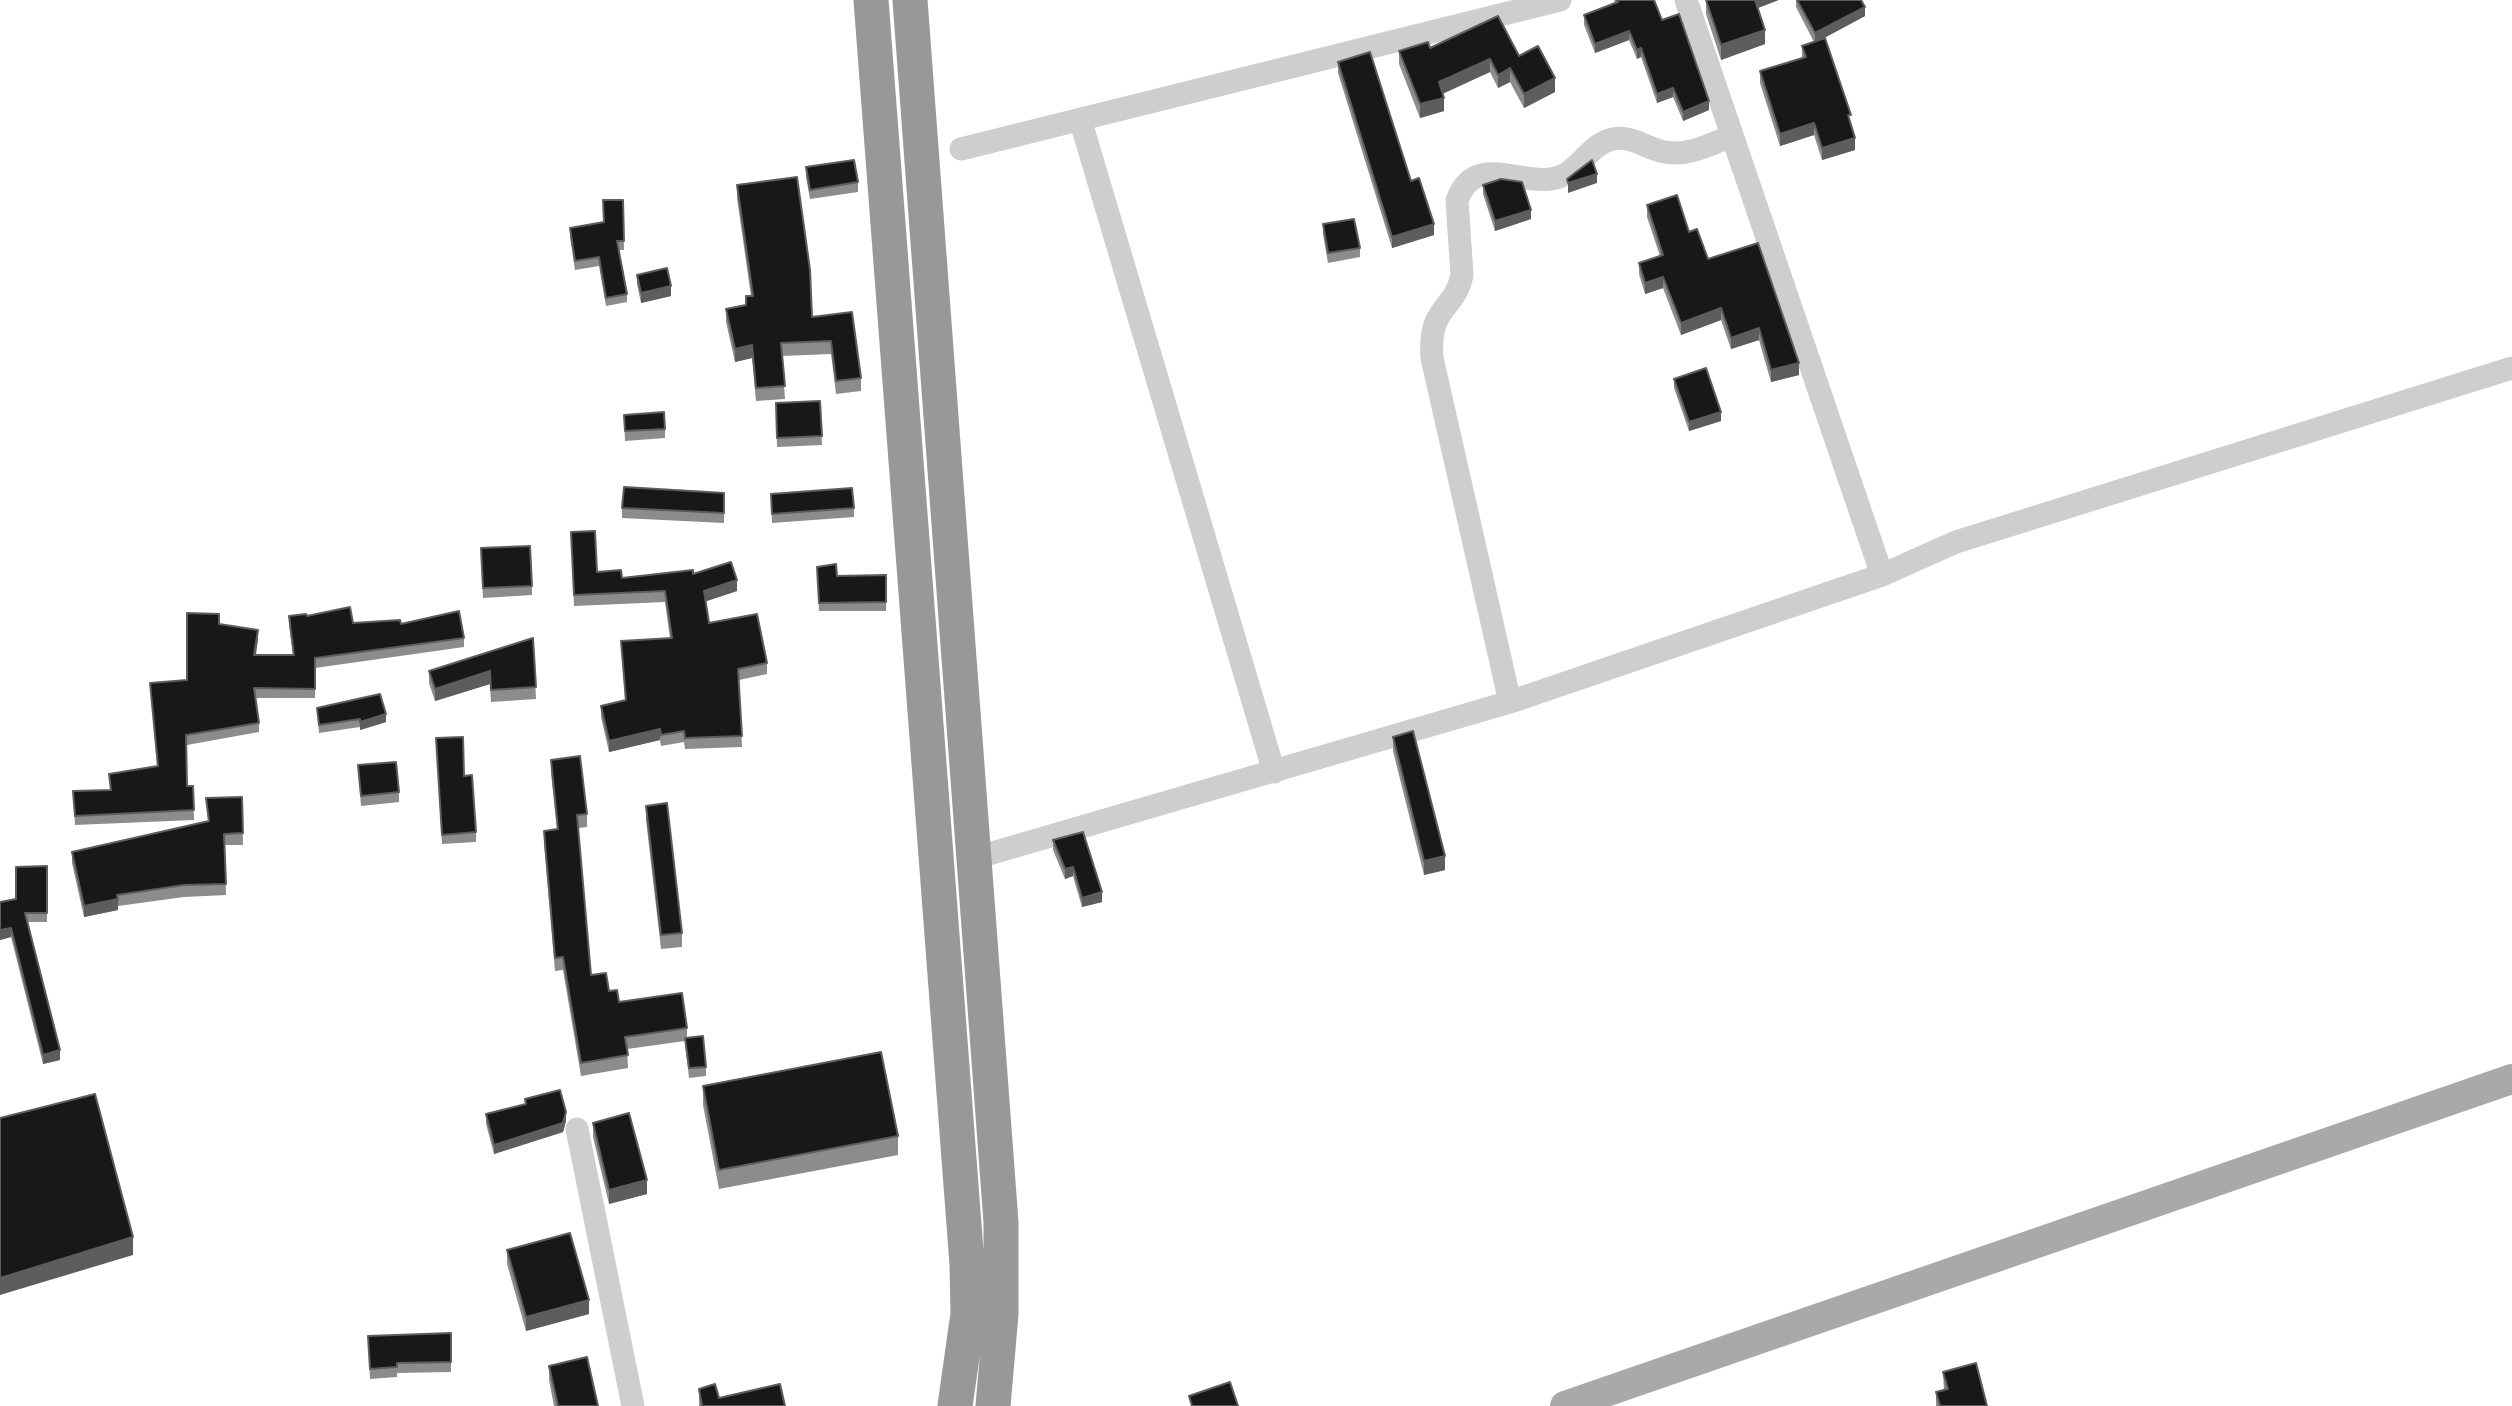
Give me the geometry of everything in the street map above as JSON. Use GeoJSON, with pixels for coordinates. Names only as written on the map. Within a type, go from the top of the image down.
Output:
{"type":"FeatureCollection","features":[{"type":"Feature","properties":{"kind":"highway"},"geometry":{"type":"LineString","coordinates":[[871,0],[967,1264],[968,1314],[955,1406]]}},
{"type":"Feature","properties":{"kind":"highway"},"geometry":{"type":"LineString","coordinates":[[910,0],[1001,1222],[1001,1314],[993,1406]]}},
{"type":"Feature","properties":{"kind":"main road"},"geometry":{"type":"LineString","coordinates":[[1565,1406],[2512,1079]]}},
{"type":"Feature","properties":{"kind":"street"},"geometry":{"type":"LineString","coordinates":[[961,149],[1560,0]]}},
{"type":"Feature","properties":{"kind":"street"},"geometry":{"type":"LineString","coordinates":[[1686,0],[1882,575]]}},
{"type":"Feature","properties":{"kind":"street"},"geometry":{"type":"LineString","coordinates":[[1080,119],[1274,772]]}},
{"type":"Feature","properties":{"kind":"street"},"geometry":{"type":"LineString","coordinates":[[1510,702],[1432,358],[1432,331],[1436,318],[1461,283],[1457,201],[1461,190],[1474,179],[1496,173],[1532,180],[1555,179],[1569,173],[1604,141],[1615,138],[1675,154],[1732,136]]}},
{"type":"Feature","properties":{"kind":"street"},"geometry":{"type":"LineString","coordinates":[[975,858],[1510,702],[1882,575],[1956,542],[2512,368]]}},
{"type":"Feature","properties":{"kind":"street"},"geometry":{"type":"LineString","coordinates":[[577,1129],[633,1406]]}},
{"type":"Feature","properties":{"kind":"building"},"geometry":{"type":"Polygon","coordinates":[[[1617,0],[1654,0],[1662,20],[1679,14],[1709,101],[1683,112],[1673,88],[1657,94],[1641,48],[1637,50],[1629,31],[1595,44],[1584,15],[1618,2],[1617,0]]]}},
{"type":"Feature","properties":{"kind":"building"},"geometry":{"type":"Polygon","coordinates":[[[1706,0],[1755,0],[1765,30],[1721,45],[1706,0]]]}},
{"type":"Feature","properties":{"kind":"building"},"geometry":{"type":"Polygon","coordinates":[[[1797,0],[1861,0],[1865,7],[1815,33],[1797,0]]]}},
{"type":"Feature","properties":{"kind":"building"},"geometry":{"type":"Polygon","coordinates":[[[1498,16],[1519,56],[1538,46],[1555,78],[1524,94],[1510,68],[1498,75],[1490,59],[1439,82],[1444,98],[1420,104],[1399,51],[1428,42],[1430,48],[1498,16]]]}},
{"type":"Feature","properties":{"kind":"building"},"geometry":{"type":"Polygon","coordinates":[[[1825,38],[1851,115],[1848,115],[1855,138],[1822,148],[1814,123],[1780,134],[1760,71],[1806,57],[1802,46],[1825,38]]]}},
{"type":"Feature","properties":{"kind":"building"},"geometry":{"type":"Polygon","coordinates":[[[1370,52],[1411,181],[1419,178],[1434,224],[1392,237],[1338,62],[1370,52]]]}},
{"type":"Feature","properties":{"kind":"building"},"geometry":{"type":"Polygon","coordinates":[[[854,160],[858,182],[810,190],[806,167],[854,160]]]}},
{"type":"Feature","properties":{"kind":"building"},"geometry":{"type":"Polygon","coordinates":[[[1592,160],[1597,174],[1568,183],[1567,179],[1592,160]]]}},
{"type":"Feature","properties":{"kind":"building"},"geometry":{"type":"Polygon","coordinates":[[[797,177],[810,270],[812,317],[852,312],[861,378],[836,381],[831,341],[781,343],[785,386],[756,388],[752,345],[735,349],[726,309],[746,305],[746,296],[753,296],[737,185],[797,177]]]}},
{"type":"Feature","properties":{"kind":"building"},"geometry":{"type":"Polygon","coordinates":[[[1501,179],[1522,182],[1531,210],[1495,221],[1483,185],[1501,179]]]}},
{"type":"Feature","properties":{"kind":"building"},"geometry":{"type":"Polygon","coordinates":[[[1677,195],[1689,232],[1697,229],[1708,259],[1758,243],[1799,363],[1771,370],[1759,328],[1731,338],[1721,308],[1681,323],[1663,277],[1645,283],[1639,263],[1663,255],[1647,205],[1677,195]]]}},
{"type":"Feature","properties":{"kind":"building"},"geometry":{"type":"Polygon","coordinates":[[[603,200],[623,200],[624,241],[617,241],[627,294],[606,298],[599,257],[575,261],[570,228],[604,222],[603,200]]]}},
{"type":"Feature","properties":{"kind":"building"},"geometry":{"type":"Polygon","coordinates":[[[1354,219],[1360,248],[1328,253],[1323,224],[1354,219]]]}},
{"type":"Feature","properties":{"kind":"building"},"geometry":{"type":"Polygon","coordinates":[[[667,268],[671,286],[641,293],[637,275],[667,268]]]}},
{"type":"Feature","properties":{"kind":"building"},"geometry":{"type":"Polygon","coordinates":[[[1706,368],[1721,412],[1689,422],[1674,379],[1706,368]]]}},
{"type":"Feature","properties":{"kind":"building"},"geometry":{"type":"Polygon","coordinates":[[[820,401],[822,436],[777,438],[776,403],[820,401]]]}},
{"type":"Feature","properties":{"kind":"building"},"geometry":{"type":"Polygon","coordinates":[[[664,412],[665,429],[625,431],[624,415],[664,412]]]}},
{"type":"Feature","properties":{"kind":"building"},"geometry":{"type":"Polygon","coordinates":[[[624,487],[724,493],[724,513],[622,508],[624,487]]]}},
{"type":"Feature","properties":{"kind":"building"},"geometry":{"type":"Polygon","coordinates":[[[852,488],[854,508],[772,514],[771,494],[852,488]]]}},
{"type":"Feature","properties":{"kind":"building"},"geometry":{"type":"Polygon","coordinates":[[[595,531],[597,572],[621,570],[622,578],[693,570],[693,574],[731,562],[737,580],[704,591],[709,623],[757,614],[767,663],[738,669],[742,736],[685,738],[684,731],[661,735],[660,729],[609,741],[601,706],[626,700],[621,641],[672,638],[665,591],[574,595],[571,532],[595,531]]]}},
{"type":"Feature","properties":{"kind":"building"},"geometry":{"type":"Polygon","coordinates":[[[530,546],[532,586],[483,588],[481,548],[530,546]]]}},
{"type":"Feature","properties":{"kind":"building"},"geometry":{"type":"Polygon","coordinates":[[[836,564],[837,576],[886,575],[886,602],[819,603],[817,567],[836,564]]]}},
{"type":"Feature","properties":{"kind":"building"},"geometry":{"type":"Polygon","coordinates":[[[350,607],[353,623],[400,620],[401,624],[459,611],[464,638],[315,658],[315,689],[254,688],[259,723],[186,735],[187,786],[193,786],[194,810],[75,816],[73,791],[111,790],[109,774],[158,766],[150,683],[187,680],[187,613],[219,614],[219,624],[258,630],[254,655],[294,655],[289,616],[307,616],[350,607]]]}},
{"type":"Feature","properties":{"kind":"building"},"geometry":{"type":"Polygon","coordinates":[[[533,638],[536,687],[491,690],[490,671],[435,689],[429,671],[533,638]]]}},
{"type":"Feature","properties":{"kind":"building"},"geometry":{"type":"Polygon","coordinates":[[[380,694],[386,714],[360,722],[360,719],[319,725],[317,708],[380,694]]]}},
{"type":"Feature","properties":{"kind":"building"},"geometry":{"type":"Polygon","coordinates":[[[1413,731],[1445,856],[1424,861],[1393,737],[1413,731]]]}},
{"type":"Feature","properties":{"kind":"building"},"geometry":{"type":"Polygon","coordinates":[[[463,737],[464,776],[472,775],[476,832],[442,835],[436,738],[463,737]]]}},
{"type":"Feature","properties":{"kind":"building"},"geometry":{"type":"Polygon","coordinates":[[[580,756],[587,814],[577,815],[591,975],[606,973],[609,991],[617,990],[619,1002],[682,993],[687,1028],[625,1037],[628,1055],[581,1063],[563,957],[555,958],[544,831],[558,829],[551,760],[580,756]]]}},
{"type":"Feature","properties":{"kind":"building"},"geometry":{"type":"Polygon","coordinates":[[[396,762],[399,792],[361,796],[358,765],[396,762]]]}},
{"type":"Feature","properties":{"kind":"building"},"geometry":{"type":"Polygon","coordinates":[[[242,797],[243,833],[224,834],[226,884],[184,885],[117,895],[118,899],[84,906],[72,852],[209,821],[206,798],[242,797]]]}},
{"type":"Feature","properties":{"kind":"building"},"geometry":{"type":"Polygon","coordinates":[[[667,803],[682,933],[661,935],[646,806],[667,803]]]}},
{"type":"Feature","properties":{"kind":"building"},"geometry":{"type":"Polygon","coordinates":[[[1083,832],[1102,892],[1082,898],[1073,867],[1065,869],[1053,840],[1083,832]]]}},
{"type":"Feature","properties":{"kind":"building"},"geometry":{"type":"Polygon","coordinates":[[[47,866],[47,913],[25,913],[60,1050],[43,1055],[11,928],[0,930],[0,902],[16,899],[16,867],[47,866]]]}},
{"type":"Feature","properties":{"kind":"building"},"geometry":{"type":"Polygon","coordinates":[[[703,1036],[706,1067],[689,1068],[685,1038],[703,1036]]]}},
{"type":"Feature","properties":{"kind":"building"},"geometry":{"type":"Polygon","coordinates":[[[881,1052],[898,1136],[719,1170],[703,1086],[881,1052]]]}},
{"type":"Feature","properties":{"kind":"building"},"geometry":{"type":"Polygon","coordinates":[[[560,1090],[566,1112],[563,1123],[494,1145],[486,1114],[526,1104],[525,1099],[560,1090]]]}},
{"type":"Feature","properties":{"kind":"building"},"geometry":{"type":"Polygon","coordinates":[[[95,1094],[133,1237],[0,1278],[0,1118],[95,1094]]]}},
{"type":"Feature","properties":{"kind":"building"},"geometry":{"type":"Polygon","coordinates":[[[629,1113],[647,1180],[609,1190],[593,1123],[629,1113]]]}},
{"type":"Feature","properties":{"kind":"building"},"geometry":{"type":"Polygon","coordinates":[[[570,1233],[589,1300],[526,1317],[507,1250],[570,1233]]]}},
{"type":"Feature","properties":{"kind":"building"},"geometry":{"type":"Polygon","coordinates":[[[451,1333],[451,1362],[397,1363],[397,1367],[370,1369],[368,1336],[451,1333]]]}},
{"type":"Feature","properties":{"kind":"building"},"geometry":{"type":"Polygon","coordinates":[[[587,1357],[598,1406],[558,1406],[549,1366],[587,1357]]]}},
{"type":"Feature","properties":{"kind":"building"},"geometry":{"type":"Polygon","coordinates":[[[1976,1363],[1987,1406],[1940,1406],[1936,1392],[1948,1389],[1943,1372],[1976,1363]]]}},
{"type":"Feature","properties":{"kind":"building"},"geometry":{"type":"Polygon","coordinates":[[[1230,1382],[1238,1406],[1192,1406],[1189,1396],[1230,1382]]]}},
{"type":"Feature","properties":{"kind":"building"},"geometry":{"type":"Polygon","coordinates":[[[715,1384],[719,1398],[780,1384],[785,1406],[702,1406],[699,1389],[715,1384]]]}}]}
